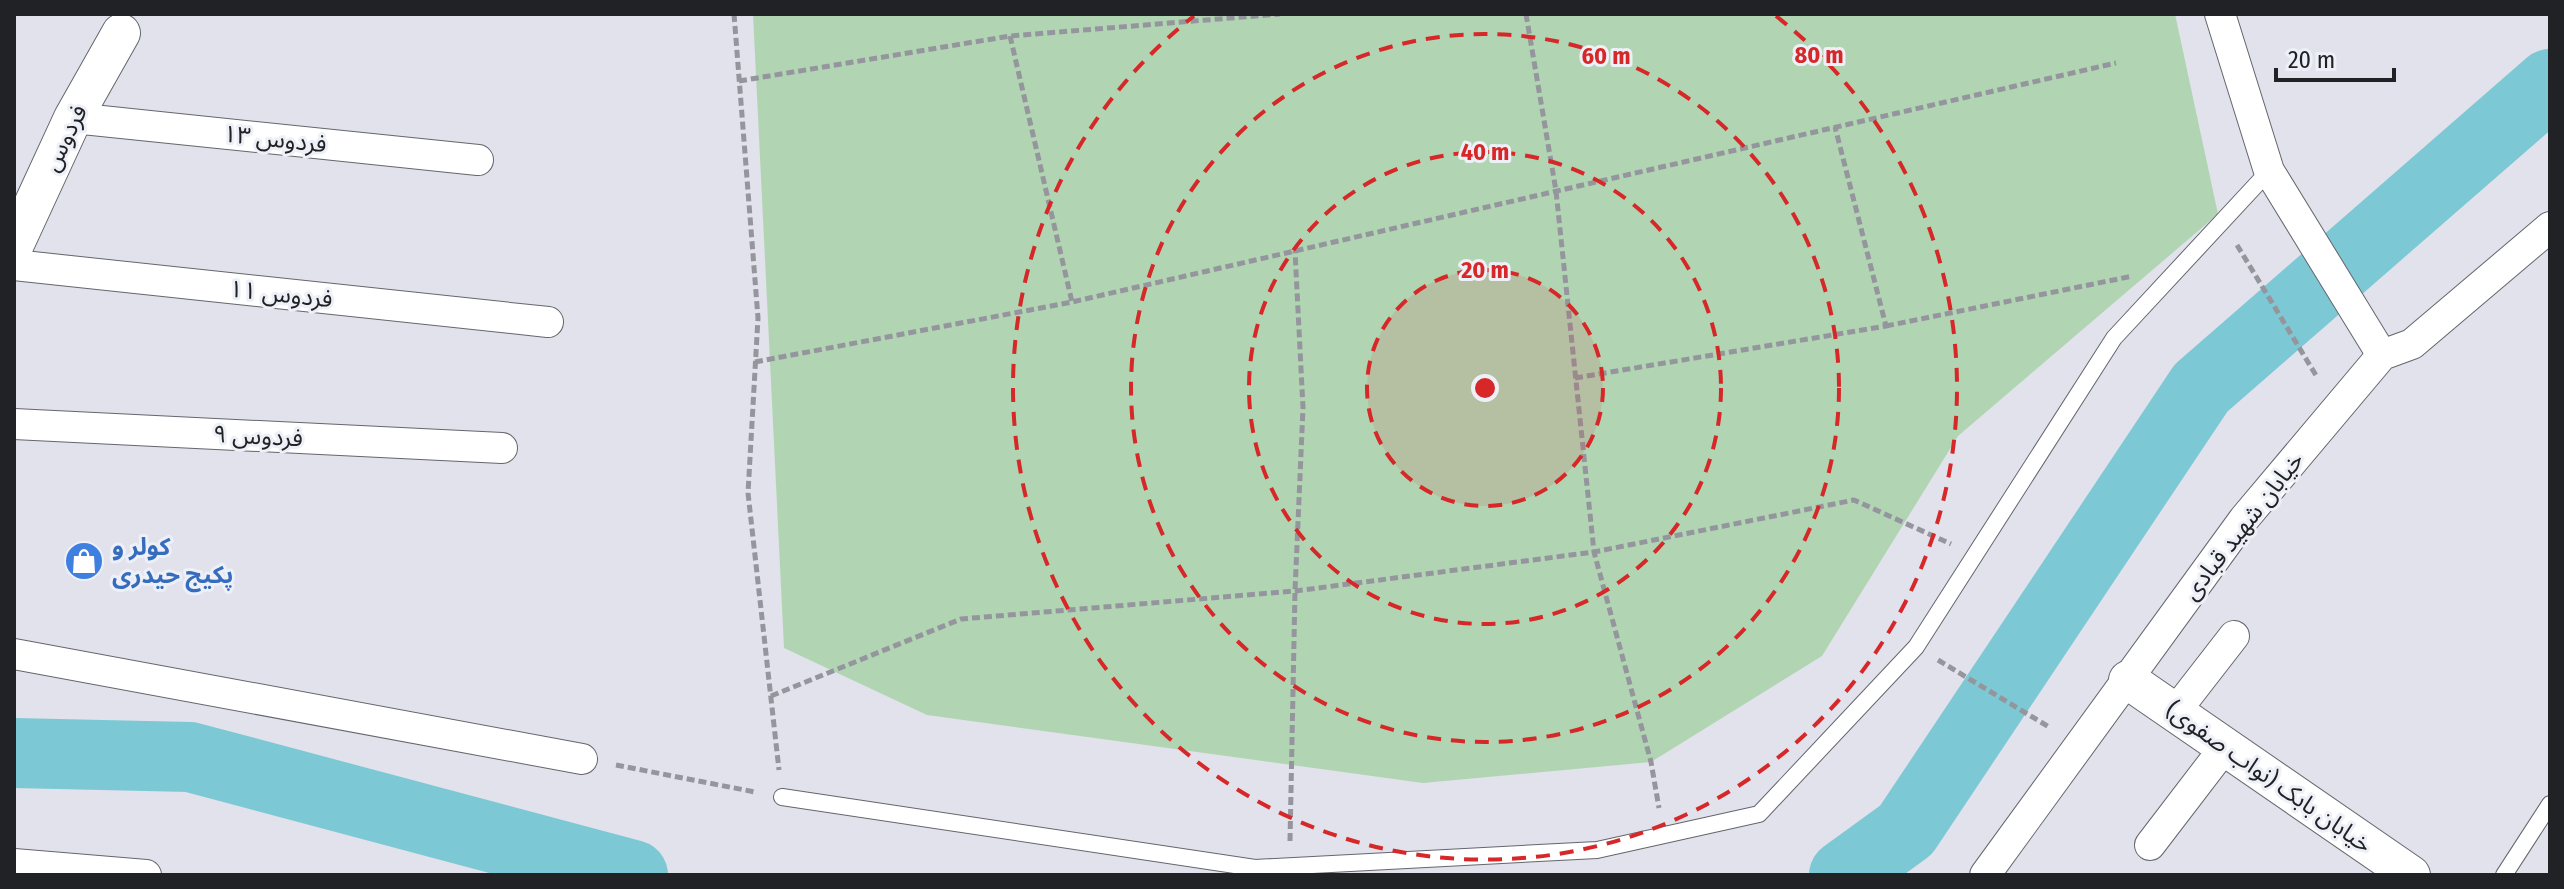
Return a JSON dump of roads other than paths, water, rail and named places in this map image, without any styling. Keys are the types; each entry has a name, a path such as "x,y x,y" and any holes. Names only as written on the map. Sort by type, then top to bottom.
{"street":[{"path":"2220,14 2269,171 2382,355"},
{"name":"فردوس","path":"14,246 73,118 128,20"},
{"name":"فردوس ۱۳","path":"73,118 478,160"},
{"name":"خیابان شهید قبادی","path":"1985,875 2244,519 2382,355 2412,344 2550,227"},
{"name":"فردوس ۱۱","path":"14,265 548,322"},
{"name":"فردوس ۹","path":"14,424 502,448"},
{"path":"2175,712 2234,636"},
{"path":"14,654 582,759"},
{"name":"خیابان بابک (نواب صفوی)","path":"2128,680 2411,875"},
{"path":"2150,845 2225,747"},
{"path":"14,864 146,875"}],"lane":[{"path":"782,797 1255,868 1597,850 1759,814 1916,647 2114,338 2269,171"},
{"path":"2504,875 2550,804"}],"waterway":[{"path":"1844,875 1906,830 2201,388 2550,84"},
{"path":"14,753 190,757 633,875"}],"place":[{"name":"کولر و پکیج حیدری","path":"84,561"}]}
